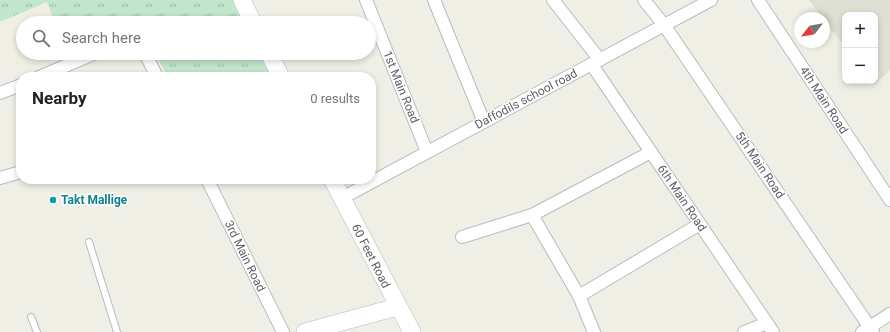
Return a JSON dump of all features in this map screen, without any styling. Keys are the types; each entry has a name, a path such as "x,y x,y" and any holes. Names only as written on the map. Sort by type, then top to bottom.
{"street":[{"path":"242,0 250,16"},
{"name":"1st Main Road","path":"366,0 372,16"},
{"path":"434,0 484,122"},
{"name":"6th Main Road","path":"553,0 596,62 651,152 770,327"},
{"name":"5th Main Road","path":"644,0 664,25 868,330"},
{"name":"Daffodils school road","path":"376,180 711,0"},
{"name":"4th Main Road","path":"758,0 890,200"},
{"name":"1st Main Road","path":"376,25 427,152"},
{"path":"51,72 79,60"},
{"path":"148,60 154,72"},
{"path":"272,60 278,72"},
{"path":"0,93 16,86"},
{"path":"462,237 532,215 651,152"},
{"path":"0,178 16,173"},
{"name":"3rd Main Road","path":"209,184 282,332"},
{"name":"60 Feet Road","path":"335,184 397,307 412,332"},
{"name":"Daffodils school road","path":"342,198 368,184"},
{"path":"532,215 579,296 594,332"},
{"path":"579,296 700,224"},
{"path":"305,332 397,307"},
{"path":"868,330 890,314"},
{"path":"744,332 770,327"}],"lane":[{"path":"89,242 117,332"},
{"path":"31,317 37,332"}],"shaded area":[{"path":"809,0 890,0 890,70 878,81 878,12 842,12 842,43 830,27 830,12 818,12"}],"green space":[{"path":"0,0 233,0 241,16 52,16 47,2 0,22"},
{"path":"159,60 264,60 270,72 165,72"}],"place":[{"name":"Takt Mallige","path":"53,200"}]}
